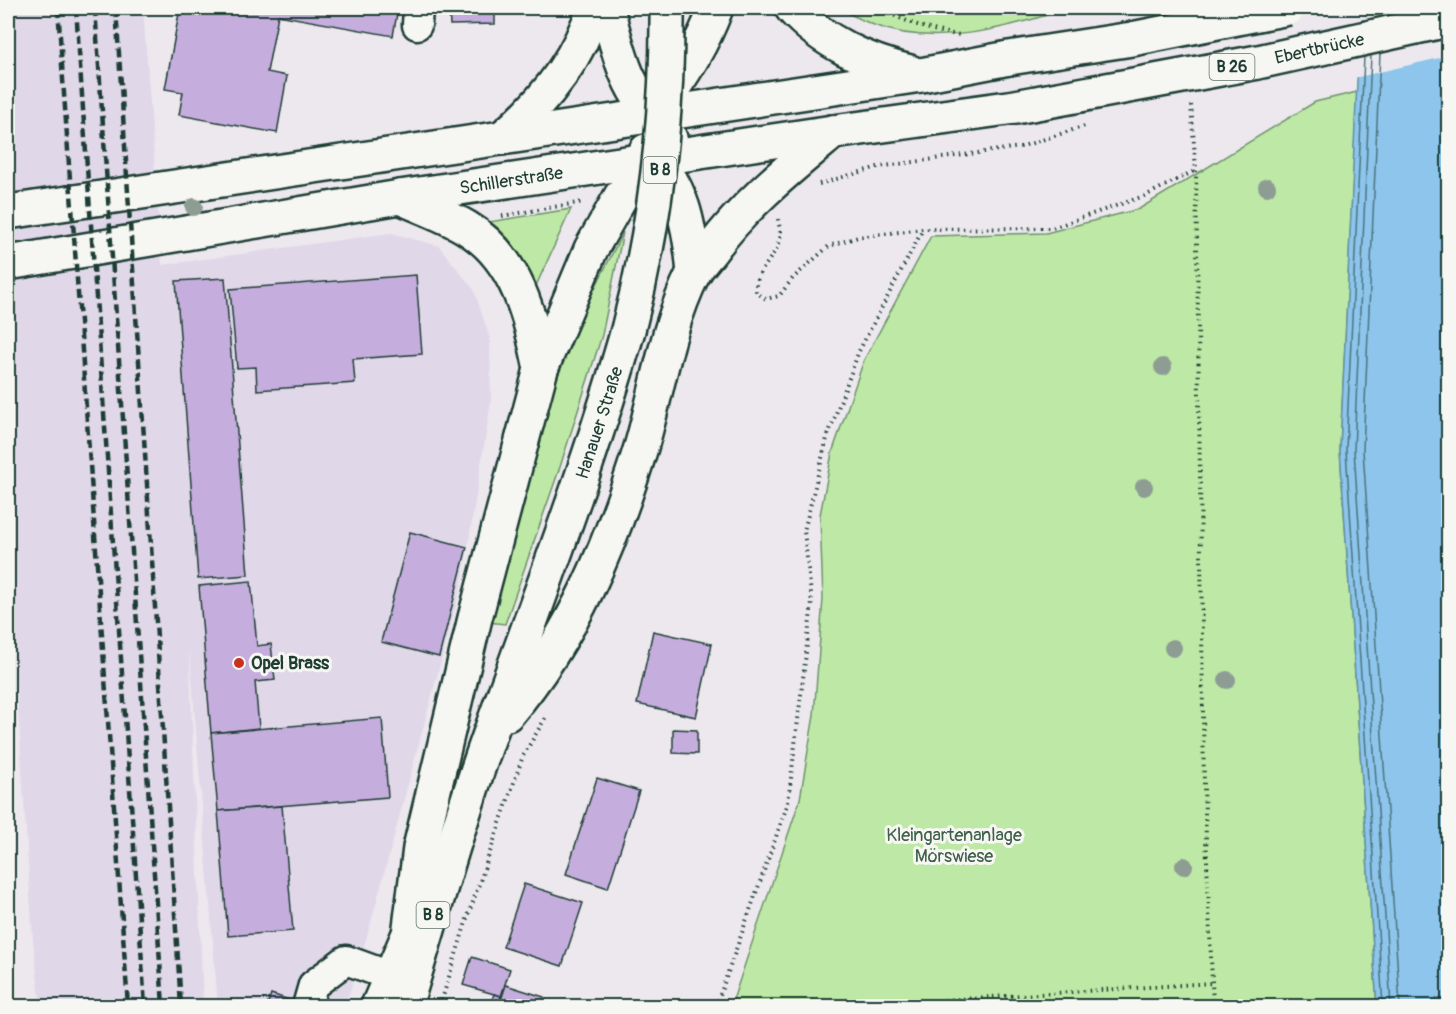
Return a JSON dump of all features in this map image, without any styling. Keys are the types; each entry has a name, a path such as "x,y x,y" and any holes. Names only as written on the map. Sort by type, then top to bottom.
{"main road":[{"path":"502,138 529,114 558,80 576,50 594,8"},
{"path":"607,8 625,74 682,200 690,237 694,273"},
{"name":"Hanauer Straße","path":"405,1006 460,822 553,565 610,395 628,330 650,240 662,157 667,73 667,8"},
{"path":"409,936 416,872 429,813 475,618 541,369 591,249 653,137 677,84 699,48 716,8"},
{"path":"792,8 822,34 852,53 886,67 921,75"},
{"name":"Schillerstraße","path":"8,263 400,196 609,165 695,109 921,75 1009,58 1132,39 1288,8"},
{"name":"Ebertbrücke","path":"1015,107 1258,62 1449,20"},
{"name":"Schillerstraße","path":"653,137 704,150 1015,107"},
{"path":"8,212 602,123 653,137"},
{"path":"490,734 541,671 571,624 588,591 641,445 672,334 694,273 726,230 760,193 833,132"},
{"path":"400,196 466,227 483,240 500,259 514,278 526,306 541,369"},
{"name":"Hanauer Straße","path":"378,1006 460,822"}],"lane":[{"path":"307,1006 313,985 346,960 390,976"}],"path":[{"path":"878,8 908,23 947,34 970,36"},
{"path":"810,188 825,181 878,167 1020,147"},
{"path":"774,214 780,223 781,235 756,283 756,292 766,299 779,296 793,278 829,246 887,231 1053,228 1147,195 1196,170 1204,788 1213,1006"},
{"path":"716,1006 788,803 812,603 804,531 827,438 859,351 922,229"},
{"path":"945,1000 1212,983"}],"shaded area":[{"path":"8,8 143,8 162,265 391,233 439,246 474,290 490,339 491,402 462,583 370,926 345,1006 218,1006 189,642 203,1006 41,1006 33,940 8,553"}],"green space":[{"path":"836,8 1070,8 1023,22 973,33 923,35 898,32 874,25"},
{"name":"Kleingartenanlage Mörswiese","path":"1357,92 1340,450 1377,1006 731,1006 800,799 814,715 823,599 820,515 832,453 864,360 931,236 1046,233 1139,209 1315,102"},
{"path":"571,209 535,288 489,222"},
{"path":"623,232 602,335 560,467 505,624 488,622 524,484 566,346"}],"water":[{"path":"1448,8 1448,1006 1377,1006 1340,450 1358,60"}],"pier":[{"path":"1355,8 1448,8 1448,56 1354,78"}],"building":[{"path":"180,8 398,8 393,36 278,15 267,72 287,76 277,133 179,115 183,92 165,89"},
{"path":"449,8 495,8 495,24 450,25"},
{"path":"416,275 422,354 353,359 355,383 257,390 256,367 237,368 230,289"},
{"path":"225,278 248,575 198,579 176,281"},
{"path":"410,532 467,547 439,657 381,642"},
{"name":"Opel Brass","path":"251,581 257,646 271,644 275,680 255,682 259,728 211,733 199,586"},
{"path":"653,631 712,644 696,717 637,704"},
{"path":"382,718 388,797 218,811 211,733"},
{"path":"673,729 697,730 697,754 673,753"},
{"path":"597,778 639,791 608,888 566,874"},
{"path":"282,806 293,931 228,936 218,811"},
{"path":"524,884 583,903 562,966 503,947"},
{"path":"472,957 510,969 501,996 463,985"},
{"path":"506,985 544,997 541,1006 499,1006"},
{"path":"271,994 308,1006 267,1006"},
{"path":"494,994 501,996 498,1006 490,1006"}],"railway":[{"path":"58,8 128,1006"},
{"path":"76,8 145,1006"},
{"path":"95,8 163,1006"},
{"path":"116,8 181,1006"}],"place":[{"name":"Opel Brass","path":"239,663"}]}
